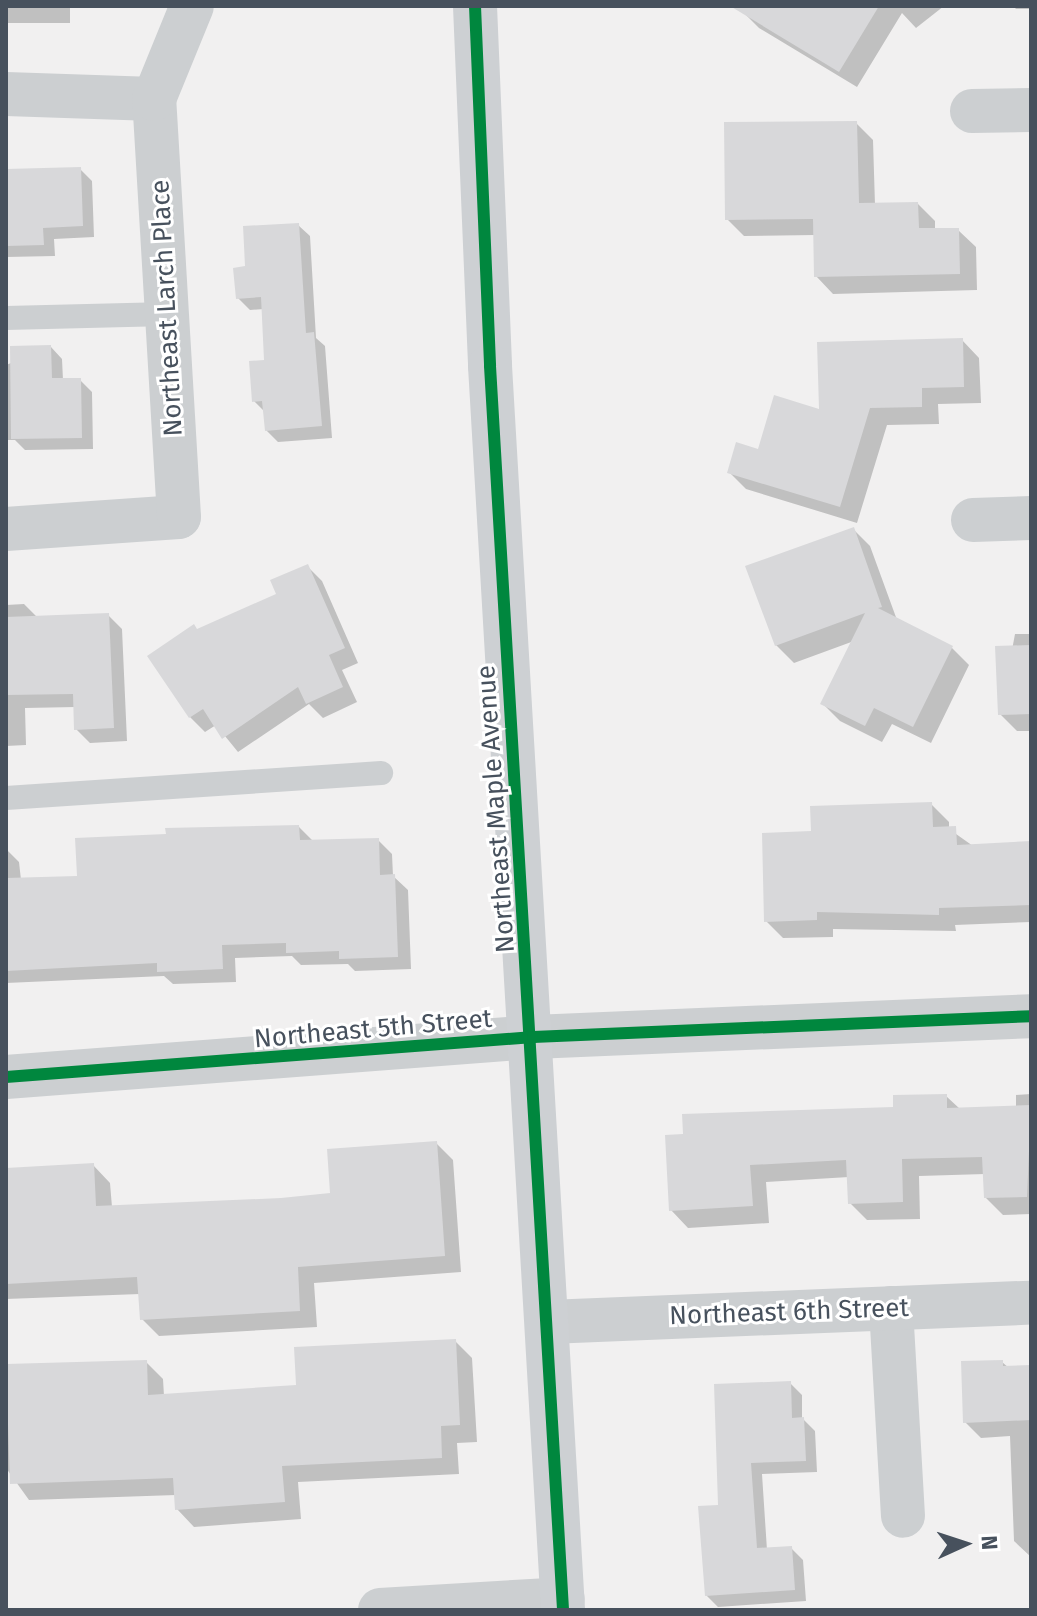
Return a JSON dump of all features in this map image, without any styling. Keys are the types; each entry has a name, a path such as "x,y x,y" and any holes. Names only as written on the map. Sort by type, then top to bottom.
{"main road":[{"name":"Northeast Maple Avenue","path":"475,6 491,381 533,1037 563,1604"}],"street":[{"path":"6,94 154,99 192,6"},
{"name":"Northeast Larch Place","path":"6,529 179,517 154,99"},
{"path":"972,111 1031,110"},
{"path":"973,520 1031,518"},
{"name":"Northeast 5th Street","path":"6,1077 533,1037 1031,1016"},
{"name":"Northeast 6th Street","path":"548,1322 1031,1303"},
{"path":"891,1308 903,1516"},
{"path":"380,1610 563,1604"}],"lane":[{"path":"6,318 168,314"},
{"path":"6,798 381,773"}],"building":[{"path":"730,6 879,6 839,72"},
{"path":"857,121 859,203 918,202 919,228 959,228 960,274 814,277 813,219 725,220 724,122"},
{"path":"81,167 83,226 43,228 44,245 6,246 6,169"},
{"path":"299,223 306,333 314,332 322,426 265,431 262,401 252,402 249,361 264,360 261,297 236,299 233,268 245,266 243,226"},
{"path":"963,338 964,387 922,388 922,407 870,408 840,507 727,473 736,442 758,449 774,395 819,409 817,342"},
{"path":"51,345 52,378 81,378 82,438 11,439 10,346"},
{"path":"854,527 882,607 878,608 953,646 913,727 874,708 865,726 820,704 865,613 775,646 745,566"},
{"path":"308,564 345,648 329,655 343,687 306,704 298,687 222,739 203,709 189,718 147,656 194,624 197,629 276,594 270,580"},
{"path":"109,613 114,728 74,730 73,694 6,695 6,617"},
{"path":"1031,645 1031,714 998,715 995,646"},
{"path":"932,802 933,827 956,826 957,845 1031,841 1031,905 939,908 939,915 817,912 817,920 764,922 762,833 811,831 810,806"},
{"path":"299,825 300,840 379,838 380,875 395,874 398,957 339,959 339,951 286,953 286,943 222,945 223,969 157,972 157,963 6,971 6,878 77,876 75,838 166,834 165,828"},
{"path":"947,1094 947,1108 1031,1105 1027,1197 984,1198 982,1157 902,1159 903,1202 848,1204 846,1160 750,1165 753,1206 669,1211 665,1135 683,1134 682,1114 893,1107 893,1095"},
{"path":"437,1141 445,1256 298,1267 300,1311 140,1320 137,1277 6,1284 6,1168 94,1163 96,1206 281,1198 330,1193 327,1149"},
{"path":"456,1339 460,1425 441,1426 442,1458 282,1466 285,1502 175,1510 173,1478 10,1484 6,1364 147,1360 148,1395 296,1385 294,1347"},
{"path":"1003,1360 1003,1366 1031,1365 1031,1420 963,1423 961,1361"},
{"path":"791,1381 792,1418 804,1417 806,1461 751,1463 757,1548 792,1546 795,1590 705,1596 698,1506 718,1505 714,1384"}],"cycle path":[{"path":"475,6 490,366 563,1610"},
{"path":"6,1077 533,1037 1031,1016"}]}
